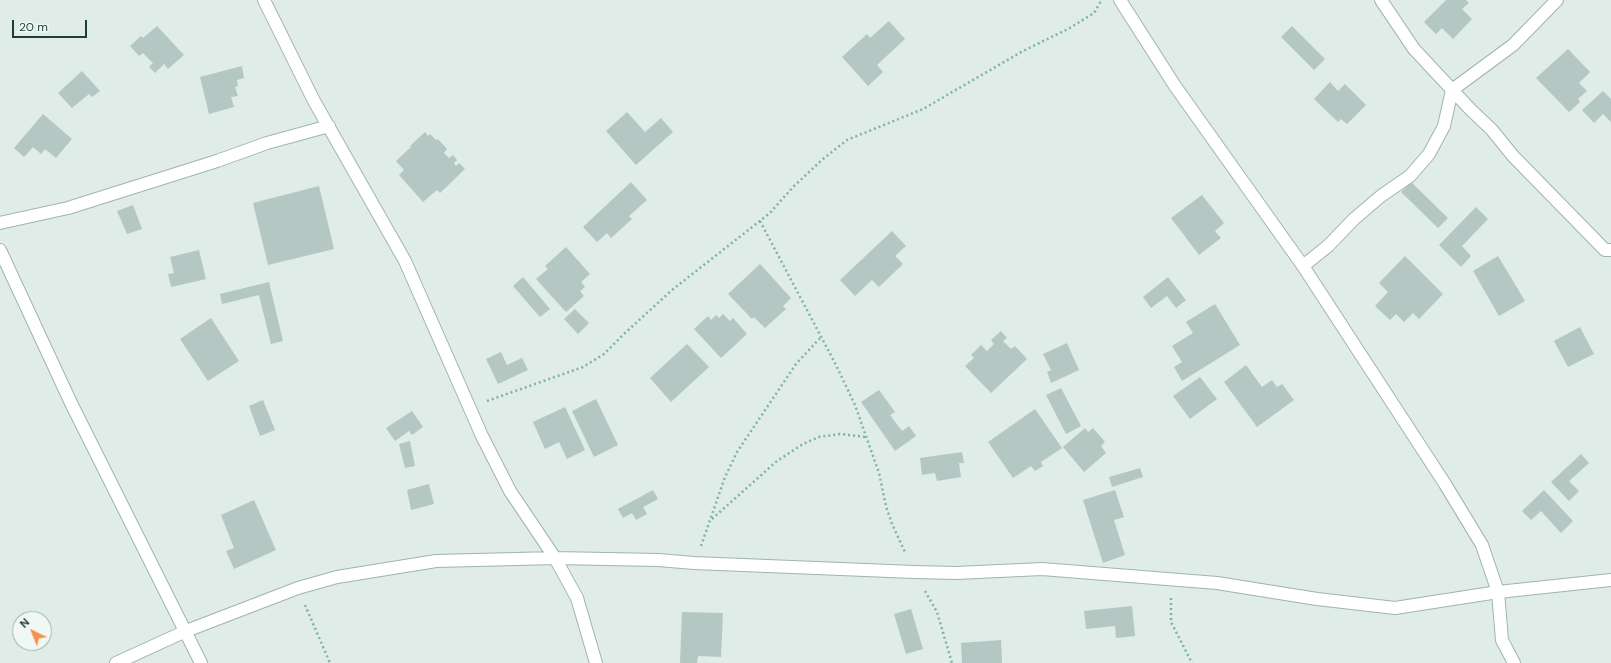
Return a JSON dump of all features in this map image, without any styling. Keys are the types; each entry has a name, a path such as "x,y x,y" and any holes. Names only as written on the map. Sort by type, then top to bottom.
{"street":[{"path":"264,0 314,101 405,261 470,408 510,491 555,558 577,598 596,663"},
{"path":"1120,0 1175,86 1303,266 1441,478 1482,545 1498,592 1502,640 1514,663"},
{"path":"1381,0 1414,49 1492,130 1513,156 1572,217 1605,250 1611,250"},
{"path":"1303,266 1328,246 1354,219 1381,196 1410,176 1429,154 1444,126 1452,90 1493,58 1513,45 1558,0"},
{"path":"0,223 68,208 217,161 267,143 329,126"},
{"path":"0,250 71,403 201,663"},
{"path":"116,663 186,631 298,588 336,577 436,561 555,558 658,560 694,563 956,573 1042,569 1217,583 1317,599 1395,608 1498,592 1611,580"}],"path":[{"path":"470,408 583,367 598,357 672,290 760,221 823,159 848,140 923,109 1023,51 1068,29 1094,13 1102,0"},
{"path":"760,221 849,392 879,473 886,506 892,524 914,572 937,612 952,663"},
{"path":"694,563 712,519 725,477 736,452 796,364 821,337"},
{"path":"712,519 777,461 803,444 819,437 840,434 866,436"},
{"path":"1175,580 1170,602 1171,622 1192,663"},
{"path":"298,588 330,663"}],"building":[{"path":"1446,0 1466,0 1469,3 1462,9 1472,19 1453,39 1442,28 1436,34 1424,22"},
{"path":"889,21 905,39 877,65 883,72 868,86 842,57 867,34 870,38"},
{"path":"157,26 184,55 168,69 164,64 155,73 149,67 153,63 143,53 139,56 130,46 141,36 143,38"},
{"path":"1292,26 1325,59 1314,70 1281,37"},
{"path":"1568,49 1590,72 1579,83 1587,91 1578,99 1580,102 1569,112 1536,78"},
{"path":"242,66 244,78 237,80 238,86 235,87 238,96 231,97 234,107 209,114 200,77"},
{"path":"82,71 100,91 92,97 89,94 72,108 58,93"},
{"path":"1330,82 1338,91 1345,84 1366,105 1347,124 1341,119 1338,122 1314,99"},
{"path":"1603,91 1611,99 1611,122 1603,114 1594,123 1582,110"},
{"path":"627,112 645,132 661,118 673,132 636,165 606,131"},
{"path":"43,114 72,139 56,158 45,149 41,154 33,147 24,157 14,148"},
{"path":"425,132 428,136 430,134 436,140 438,139 447,149 444,153 449,158 453,155 457,160 454,163 456,166 459,163 465,169 440,193 437,190 423,202 399,175 404,170 396,161"},
{"path":"631,182 647,200 629,216 632,219 611,238 607,233 597,242 583,227"},
{"path":"1411,182 1448,218 1438,228 1401,192"},
{"path":"319,186 334,249 268,265 253,203"},
{"path":"1202,195 1224,223 1215,231 1221,238 1199,255 1171,218"},
{"path":"133,205 142,229 127,234 117,211"},
{"path":"1476,207 1488,219 1462,246 1471,256 1461,267 1439,245"},
{"path":"892,231 906,246 895,256 903,264 879,287 872,280 855,296 840,280"},
{"path":"566,247 590,274 581,282 585,287 580,291 584,296 566,312 536,279 548,269 545,266"},
{"path":"199,250 206,279 171,287 168,274 174,273 170,257"},
{"path":"1405,256 1443,294 1419,319 1413,313 1404,322 1396,314 1390,320 1375,306 1388,292 1379,283"},
{"path":"1498,256 1525,301 1499,316 1473,271"},
{"path":"760,264 791,298 783,306 786,309 765,328 754,317 752,319 728,294"},
{"path":"523,277 550,309 540,317 513,286"},
{"path":"1168,277 1186,300 1176,308 1167,296 1151,308 1143,297"},
{"path":"269,282 283,341 271,344 259,295 222,304 220,294"},
{"path":"1215,304 1240,345 1182,381 1174,367 1182,362 1172,346 1193,333 1186,322"},
{"path":"575,309 589,323 578,334 564,319"},
{"path":"723,314 730,321 733,318 747,334 721,358 694,329 708,316 711,320 716,315 719,318"},
{"path":"211,318 239,361 208,381 180,339"},
{"path":"1580,327 1594,354 1568,367 1554,341"},
{"path":"1001,331 1007,338 1003,341 1011,349 1015,346 1027,359 991,393 965,366 974,358 971,355 981,345 987,351 994,344 991,340"},
{"path":"1067,343 1079,370 1051,383 1047,372 1051,370 1043,354"},
{"path":"687,344 709,367 671,402 650,378"},
{"path":"501,352 507,365 522,358 528,370 498,384 486,359"},
{"path":"1246,365 1262,387 1272,380 1277,387 1282,384 1294,400 1257,427 1224,382"},
{"path":"1200,377 1217,399 1190,419 1173,396"},
{"path":"1061,388 1081,426 1066,434 1046,395"},
{"path":"879,390 895,412 890,415 902,431 909,426 916,436 895,451 861,402"},
{"path":"596,399 618,445 594,457 572,411"},
{"path":"263,400 275,430 260,436 249,406"},
{"path":"565,407 585,450 567,459 559,442 545,449 533,422"},
{"path":"1035,409 1062,448 1041,462 1043,466 1035,471 1031,466 1013,478 988,442"},
{"path":"412,411 423,427 412,435 409,431 395,441 386,428"},
{"path":"1085,428 1088,432 1093,428 1105,442 1101,446 1106,453 1084,472 1063,447"},
{"path":"410,441 415,466 405,468 399,444"},
{"path":"962,452 964,463 959,463 961,477 937,481 935,473 922,475 920,458"},
{"path":"1581,454 1589,463 1569,481 1579,491 1569,501 1551,482"},
{"path":"1140,468 1143,477 1112,487 1109,477"},
{"path":"429,484 434,504 411,510 407,490"},
{"path":"653,490 658,499 643,507 647,514 636,520 632,513 623,518 618,509"},
{"path":"1115,490 1124,517 1114,520 1125,555 1103,563 1083,500"},
{"path":"1544,490 1573,521 1561,533 1541,511 1531,520 1522,511"},
{"path":"254,500 276,550 234,569 226,551 234,548 221,515"},
{"path":"1132,606 1135,636 1116,638 1115,626 1086,629 1084,611"},
{"path":"911,609 923,649 906,654 894,614"},
{"path":"682,612 723,613 721,657 698,656 697,663 680,663"},
{"path":"1001,640 1002,663 962,663 961,643"}]}
